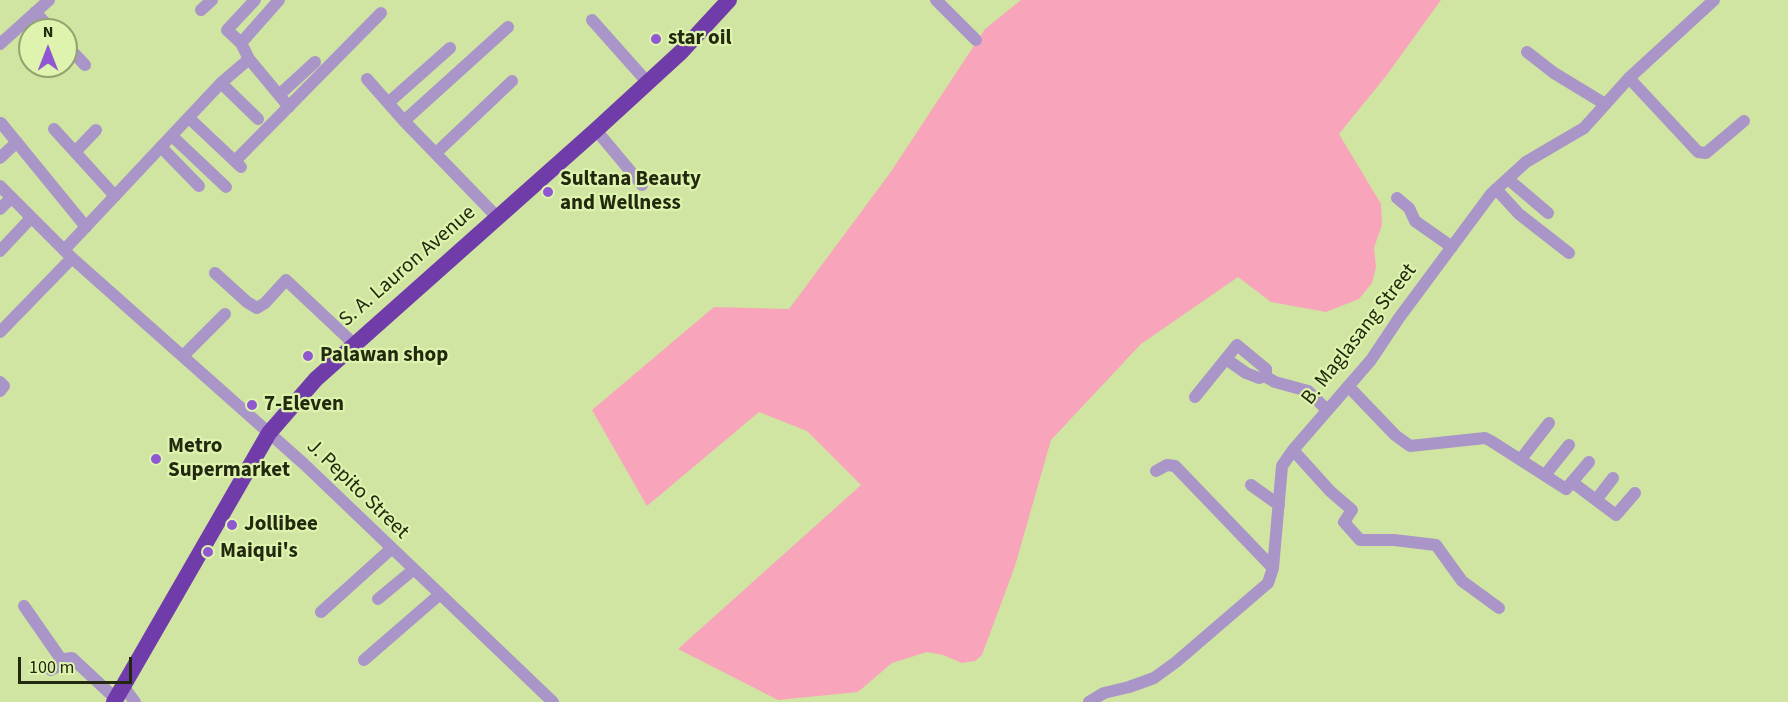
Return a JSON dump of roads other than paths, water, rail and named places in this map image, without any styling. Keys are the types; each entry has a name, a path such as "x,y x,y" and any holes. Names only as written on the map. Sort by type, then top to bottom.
{"highway":[{"name":"S. A. Lauron Avenue","path":"117,696 269,433 322,372 648,83 681,52 729,0"}],"street":[{"path":"0,44 49,0"},
{"path":"201,10 212,0"},
{"path":"255,0 226,30 241,43 249,59 289,107"},
{"path":"241,43 279,0"},
{"path":"936,0 976,40"},
{"name":"B. Maglasang Street","path":"1089,702 1104,693 1154,678 1268,583 1273,568 1282,466 1293,450 1371,360 1496,189 1526,162 1584,128 1629,78 1714,0"},
{"path":"35,12 41,18"},
{"path":"189,118 238,164 289,107 381,13"},
{"path":"592,20 648,83"},
{"path":"404,121 508,27"},
{"path":"388,104 450,48"},
{"path":"1527,52 1554,73 1605,104"},
{"path":"78,58 85,65"},
{"path":"0,332 69,253 86,227 221,83 249,59"},
{"path":"279,95 315,62"},
{"path":"1629,78 1698,152 1706,153 1744,121"},
{"path":"367,79 404,121 498,218"},
{"path":"436,153 512,81"},
{"path":"221,83 258,118"},
{"path":"1,123 86,227"},
{"path":"54,129 115,196"},
{"path":"75,152 96,130"},
{"path":"596,130 642,185"},
{"path":"172,136 226,187"},
{"path":"0,158 17,142"},
{"path":"161,147 199,186"},
{"path":"1508,178 1548,213"},
{"name":"J. Pepito Street","path":"0,186 69,253 269,433 553,702"},
{"path":"1496,189 1519,214 1569,253"},
{"path":"0,209 11,198"},
{"path":"1397,198 1410,208 1415,221 1452,247"},
{"path":"0,251 31,218"},
{"path":"215,273 257,308 265,303 286,280 354,344"},
{"path":"183,356 225,314"},
{"path":"1196,397 1237,345 1266,369 1266,376"},
{"path":"1226,359 1246,373 1259,378 1266,376 1275,382 1308,391 1327,410"},
{"path":"0,381 4,386 0,391"},
{"path":"1348,386 1395,435 1410,446 1485,438 1566,489 1589,462"},
{"path":"1521,459 1549,423"},
{"path":"1545,475 1569,445"},
{"path":"1293,450 1330,491 1352,510 1344,522 1360,540 1394,540 1434,544 1462,581 1499,608"},
{"path":"1156,471 1167,465 1175,466 1273,568"},
{"path":"1596,500 1612,478"},
{"path":"1572,482 1616,515 1635,493"},
{"path":"1251,485 1279,505"},
{"path":"321,612 391,549"},
{"path":"378,599 413,570"},
{"path":"364,660 439,595"},
{"path":"24,606 63,662"},
{"path":"51,670 68,658 72,658 117,696 135,702"}],"place":[{"name":"star oil","path":"656,39"},
{"name":"Sultana Beauty and Wellness","path":"548,192"},
{"name":"Palawan shop","path":"308,356"},
{"name":"7-Eleven","path":"252,405"},
{"name":"Metro Supermarket","path":"156,459"},
{"name":"Jollibee","path":"232,525"},
{"name":"Maiqui's","path":"208,552"}]}
